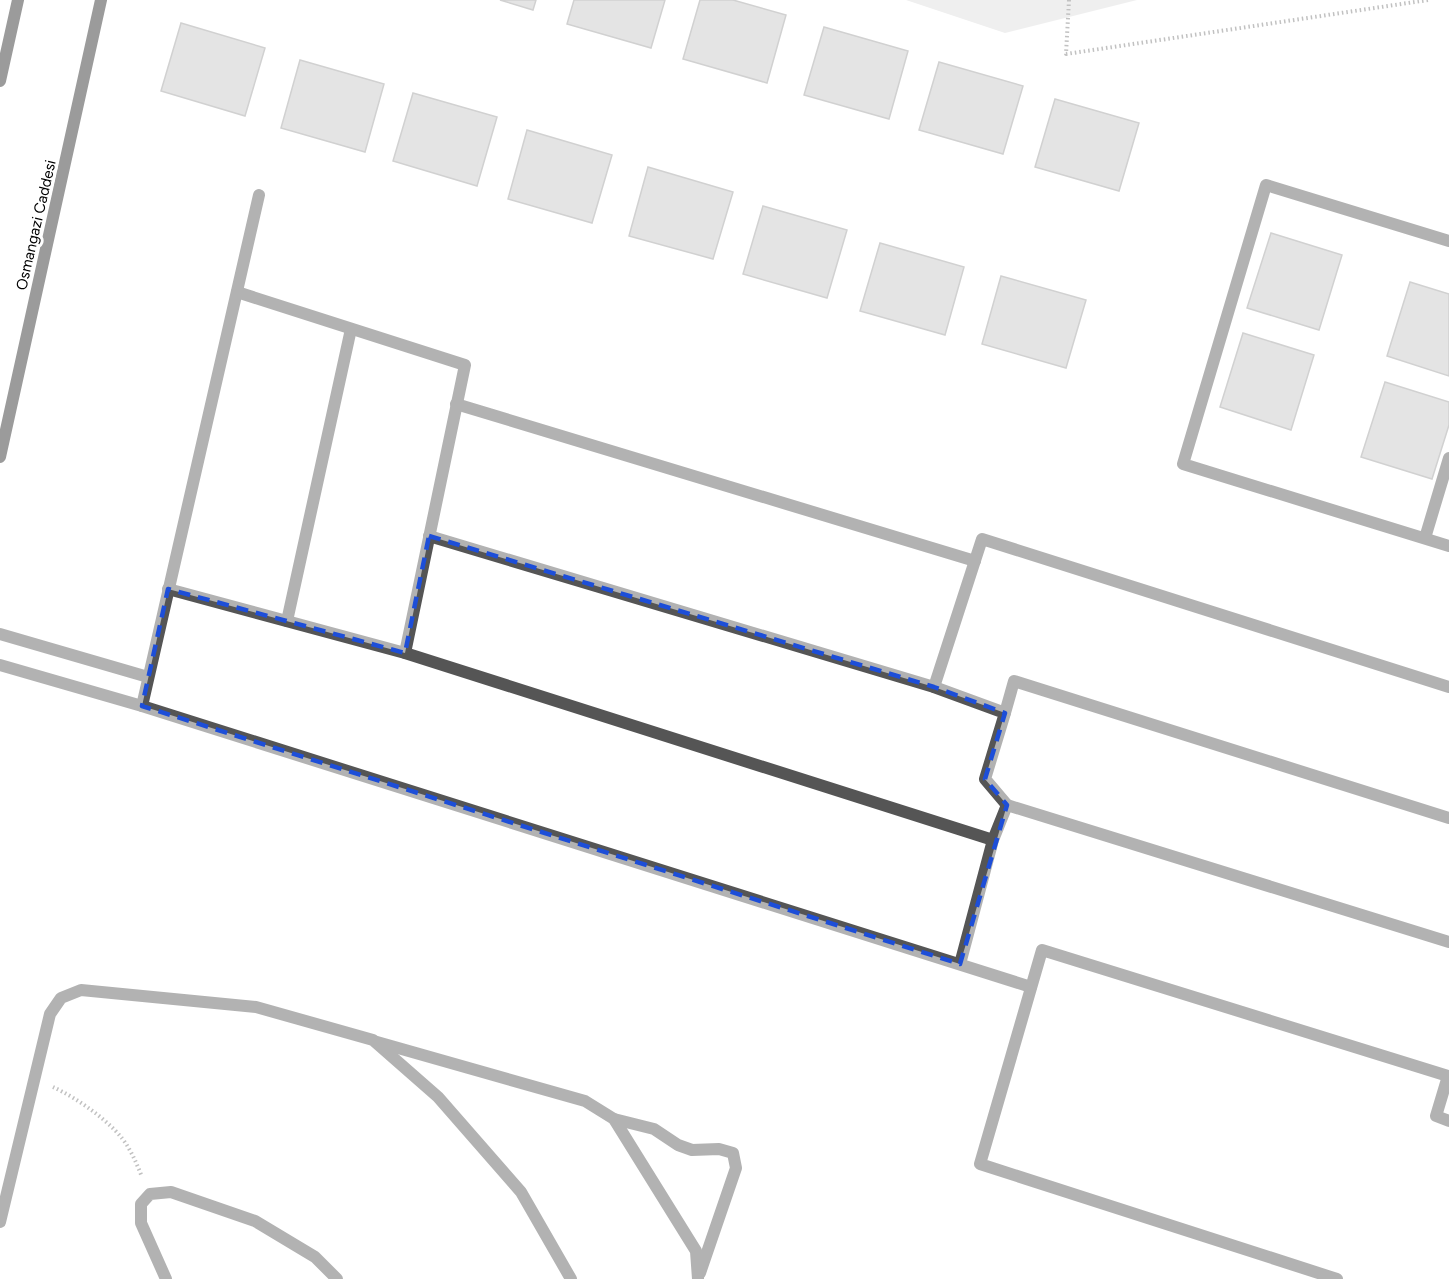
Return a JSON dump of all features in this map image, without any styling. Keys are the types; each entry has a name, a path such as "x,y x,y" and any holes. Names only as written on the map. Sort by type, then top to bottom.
{"street":[{"path":"0,81 18,0"},
{"name":"Osmangazi Caddesi","path":"0,457 101,0"},
{"path":"1449,241 1266,185 1183,464 1449,546"},
{"path":"142,706 259,195"},
{"path":"237,292 465,365 405,653"},
{"path":"287,621 351,329"},
{"path":"456,404 975,561"},
{"path":"1425,538 1449,458"},
{"path":"429,536 934,687 1005,713"},
{"path":"934,687 982,539 1449,687"},
{"path":"168,589 405,653 993,840"},
{"path":"0,634 148,677"},
{"path":"0,665 142,706 1031,987"},
{"path":"1449,818 1014,681 985,779 1007,804 1449,942"},
{"path":"960,964 993,840 1007,804"},
{"path":"1337,1279 980,1164 1042,950 1448,1076 1436,1116 1449,1120"},
{"path":"0,1222 50,1014 61,998 81,990 256,1007 585,1101 614,1119 654,1129 678,1145 693,1150 719,1149 733,1153 736,1168 699,1278"},
{"path":"373,1040 438,1097 520,1192 571,1279"},
{"path":"614,1119 696,1251 699,1278"},
{"path":"166,1279 141,1223 141,1203 150,1194 171,1192 255,1221 315,1257 337,1279"}],"path":[{"path":"1069,0 1066,54 1428,0"},
{"path":"34,1079 69,1094 101,1118 127,1146 150,1194"}],"highlighted area":[{"path":"429,536 934,687 1005,713 985,779 1007,805 960,964 142,706 168,589 405,653"}],"shaded area":[{"path":"906,0 1137,0 1005,33"}],"building":[{"path":"500,0 536,0 533,10"},
{"path":"574,0 665,0 651,48 567,24"},
{"path":"700,0 733,0 786,15 767,83 683,59"},
{"path":"181,23 265,48 245,116 161,91"},
{"path":"824,27 908,51 889,119 804,95"},
{"path":"300,60 384,84 365,152 281,128"},
{"path":"939,62 1023,86 1003,154 919,130"},
{"path":"413,93 497,117 477,186 393,161"},
{"path":"1055,99 1139,123 1119,191 1035,167"},
{"path":"527,130 612,155 592,223 508,199"},
{"path":"648,167 733,192 713,259 629,236"},
{"path":"763,206 847,230 827,298 743,274"},
{"path":"1271,233 1342,255 1319,330 1247,308"},
{"path":"880,243 964,267 945,335 860,311"},
{"path":"1001,276 1086,300 1066,368 982,344"},
{"path":"1410,282 1449,294 1449,376 1387,356"},
{"path":"1243,333 1314,355 1291,430 1220,407"},
{"path":"1385,382 1449,402 1449,425 1432,479 1361,457"}]}
